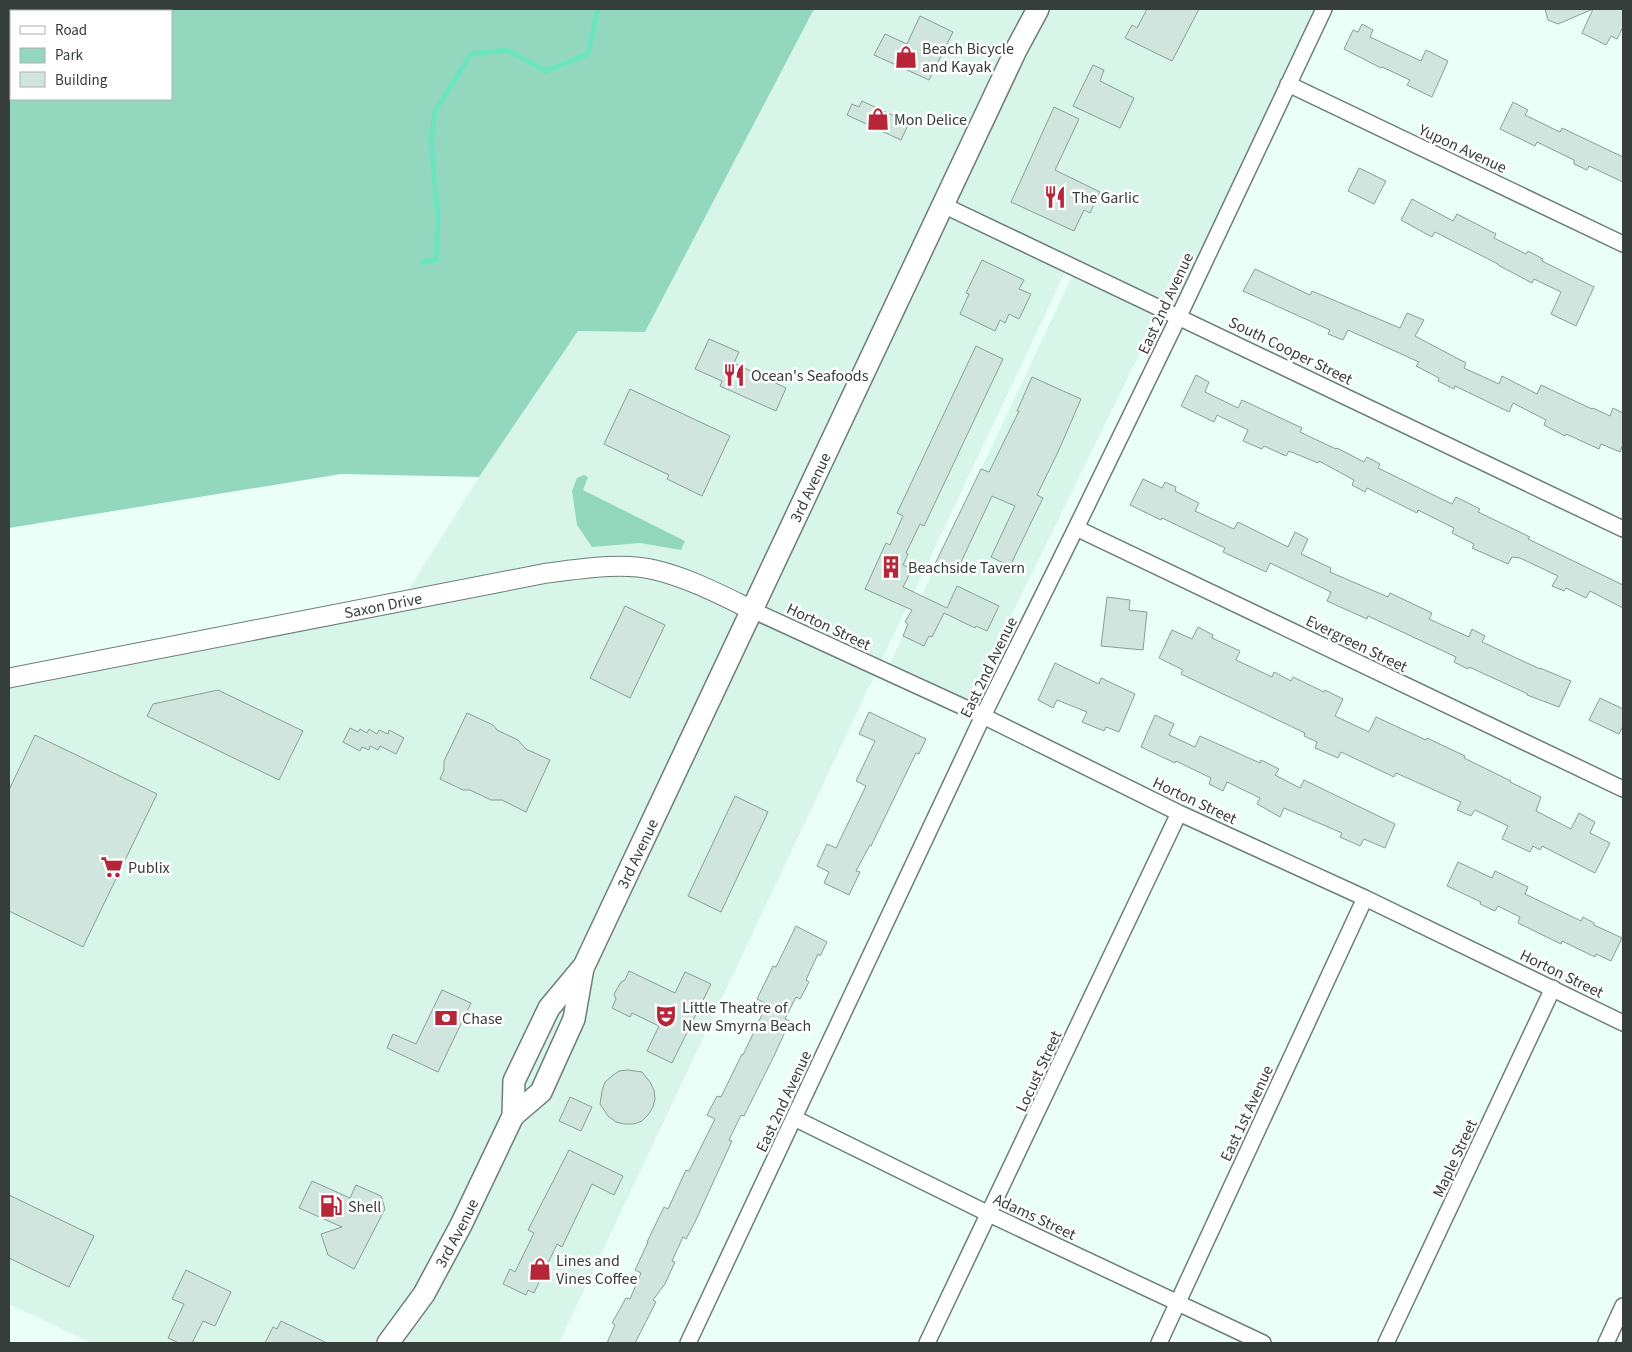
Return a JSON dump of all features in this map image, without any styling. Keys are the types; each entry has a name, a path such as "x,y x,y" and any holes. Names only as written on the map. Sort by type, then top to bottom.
{"main road":[{"name":"3rd Avenue","path":"513,1116 514,1081 549,1008 584,966 1016,50 1038,9"},
{"name":"3rd Avenue","path":"388,1343 424,1294 443,1261 513,1116 541,1092 574,1020 584,966"}],"street":[{"name":"East 2nd Avenue","path":"688,1343 983,716 1179,316 1324,9"},
{"name":"Yupon Avenue","path":"1288,84 1623,244"},
{"name":"South Cooper Street","path":"943,205 1623,529"},
{"name":"Evergreen Street","path":"1076,528 1623,789"},
{"name":"Saxon Drive","path":"9,678 547,573 579,569 636,567 654,569 690,581 752,610"},
{"name":"Horton Street","path":"752,610 983,716 1180,813 1365,898 1623,1023"},
{"name":"Locust Street","path":"926,1343 1180,813"},
{"name":"East 1st Avenue","path":"1159,1343 1365,898"},
{"name":"Maple Street","path":"1386,1343 1554,988"},
{"name":"Adams Street","path":"794,1118 989,1214 1263,1343"},
{"path":"1606,1343 1623,1306"}],"shaded area":[{"path":"814,9 1324,9 1179,316 1069,264 559,1343 91,1343 9,1304 9,678 401,602 479,477 578,331 645,332"},
{"path":"1073,274 1159,314 969,702 889,665"}],"green space":[{"path":"9,9 814,9 645,332 578,331 479,477 341,474 9,528"},
{"path":"584,475 588,477 583,490 685,541 681,550 640,543 592,547 577,525 572,491 577,478"}],"building":[{"path":"1147,9 1199,9 1172,61 1125,38 1132,25 1137,28"},
{"path":"1545,9 1593,9 1558,24 1548,20"},
{"path":"1593,9 1623,9 1623,27 1617,39 1611,36 1606,45 1582,33"},
{"path":"920,16 953,32 929,80 874,55 885,34 907,44"},
{"path":"1362,24 1373,30 1370,37 1421,61 1426,50 1448,61 1432,97 1407,85 1410,80 1344,49 1353,30 1358,32"},
{"path":"1093,65 1104,70 1100,81 1134,98 1120,128 1073,106"},
{"name":"Mon Delice","path":"862,101 909,123 901,140 847,115 852,104 859,107"},
{"path":"1513,102 1528,110 1525,115 1560,132 1562,128 1623,157 1623,182 1589,166 1587,170 1574,164 1574,160 1537,142 1535,146 1500,129"},
{"name":"The Garlic","path":"1054,107 1079,119 1055,170 1100,192 1090,213 1084,210 1074,231 1011,202"},
{"path":"1359,168 1386,181 1374,204 1348,191"},
{"path":"1412,199 1453,221 1457,214 1496,234 1494,238 1526,254 1528,251 1543,259 1542,261 1594,287 1576,326 1551,314 1561,292 1534,279 1532,283 1435,232 1432,237 1401,220"},
{"path":"982,260 1024,280 1019,289 1031,294 1019,319 1009,314 1005,323 1000,320 995,331 960,314 969,294 966,293"},
{"path":"1255,269 1310,295 1312,291 1400,328 1407,313 1424,320 1415,336 1466,363 1464,368 1499,384 1502,376 1537,394 1541,385 1610,416 1613,408 1623,413 1623,444 1620,452 1601,444 1599,449 1566,434 1565,436 1544,425 1546,420 1513,403 1509,412 1455,386 1454,389 1438,381 1439,378 1416,366 1419,362 1348,330 1343,340 1328,334 1330,330 1243,291"},
{"name":"Ocean's Seafoods","path":"709,339 739,352 734,363 786,388 776,411 720,386 722,381 695,369"},
{"path":"976,346 1003,359 924,526 920,524 906,553 908,554 903,565 912,569 903,587 947,608 957,586 999,606 987,631 976,626 975,628 944,613 932,637 929,636 924,646 903,636 908,624 905,622 912,610 865,589 886,543 890,545 903,516 897,513"},
{"path":"1196,375 1209,382 1205,392 1238,408 1242,400 1302,428 1300,432 1364,462 1367,457 1380,464 1378,468 1452,504 1456,497 1480,509 1478,512 1530,537 1528,539 1623,585 1623,608 1590,591 1586,598 1566,588 1564,591 1552,586 1558,576 1520,558 1512,557 1508,564 1472,548 1474,544 1452,533 1454,528 1418,510 1417,513 1367,488 1365,492 1352,485 1354,480 1319,461 1318,463 1289,451 1286,456 1264,446 1262,449 1243,441 1248,430 1217,415 1214,422 1181,406"},
{"path":"1032,377 1081,399 1037,495 1043,498 1010,566 991,557 1015,506 992,496 955,575 934,566 981,469 989,472 1019,411 1017,411"},
{"path":"630,389 730,436 702,496 667,479 669,475 604,444"},
{"path":"1143,479 1162,488 1165,482 1176,487 1175,491 1199,503 1195,511 1234,529 1238,522 1288,547 1295,532 1308,539 1301,554 1331,568 1330,572 1388,597 1390,593 1432,613 1429,619 1469,637 1472,629 1485,636 1482,642 1571,681 1559,707 1527,695 1469,667 1468,669 1454,662 1456,657 1368,616 1367,619 1327,601 1331,592 1270,563 1266,572 1223,552 1225,548 1130,505"},
{"path":"1107,597 1130,600 1129,610 1147,612 1143,650 1101,646"},
{"path":"625,606 665,625 630,698 590,678"},
{"path":"1198,627 1213,635 1212,638 1240,651 1236,660 1272,677 1274,672 1291,681 1293,677 1343,699 1335,716 1369,732 1376,717 1465,756 1464,758 1541,797 1536,811 1571,829 1579,813 1595,822 1590,833 1610,843 1595,873 1542,846 1540,850 1533,846 1530,852 1502,839 1508,826 1475,810 1471,816 1457,810 1461,802 1396,773 1394,777 1341,752 1338,758 1315,748 1317,742 1304,736 1305,733 1181,674 1183,670 1159,658 1172,630 1192,639"},
{"path":"1055,663 1099,684 1101,678 1135,694 1119,732 1106,727 1104,731 1082,722 1087,712 1057,700 1053,708 1038,700"},
{"path":"218,690 303,731 279,780 147,716 153,704"},
{"path":"1600,698 1623,709 1623,726 1619,734 1589,720"},
{"path":"869,712 926,739 919,754 916,753 871,846 856,871 860,872 849,895 824,883 829,872 817,866 827,844 836,848 866,786 856,781 875,741 859,734"},
{"path":"467,713 493,725 497,730 518,740 526,749 550,760 526,812 502,800 491,800 440,779 444,770 444,761"},
{"path":"1155,715 1174,724 1169,735 1195,747 1200,736 1260,763 1261,760 1279,769 1275,775 1300,788 1304,780 1395,824 1385,848 1364,839 1360,846 1340,837 1342,833 1284,808 1280,817 1257,804 1260,798 1227,782 1223,791 1209,784 1211,778 1141,747"},
{"path":"350,728 358,732 360,729 367,733 369,729 377,734 379,730 388,734 389,730 404,738 396,754 380,746 378,750 370,746 369,750 362,747 360,751 343,742"},
{"path":"35,735 157,794 83,947 9,911 9,790"},
{"path":"735,796 768,812 721,912 688,896"},
{"path":"1458,862 1492,878 1495,871 1528,887 1525,894 1581,921 1583,917 1594,923 1594,925 1622,938 1611,961 1596,954 1595,957 1562,941 1561,944 1518,923 1520,917 1498,906 1495,911 1480,904 1481,902 1447,886"},
{"path":"796,926 827,942 820,956 818,954 806,980 809,982 800,999 796,997 785,1019 790,1021 774,1056 744,1116 741,1115 729,1140 732,1141 695,1222 686,1239 683,1237 672,1261 675,1262 665,1284 653,1300 656,1302 635,1343 607,1343 615,1325 612,1323 626,1298 630,1299 641,1273 635,1270 647,1242 664,1207 668,1209 686,1170 689,1171 715,1119 707,1115 717,1096 721,1097 743,1055 767,1004 757,999 773,966 776,967"},
{"name":"Little Theatre of New Smyrna Beach","path":"629,971 675,993 685,972 711,984 672,1063 647,1051 659,1026 632,1013 630,1017 612,1008 616,999 614,994 621,982 625,980"},
{"name":"Chase","path":"442,990 471,1003 438,1072 387,1048 393,1034 416,1044"},
{"path":"619,1071 642,1072 654,1090 655,1099 648,1115 642,1121 634,1124 616,1122 608,1116 600,1104 605,1082"},
{"path":"570,1097 592,1107 581,1131 559,1121"},
{"path":"569,1150 623,1176 614,1195 592,1184 562,1247 557,1244 534,1293 528,1290 526,1295 503,1284 510,1269 515,1272 534,1233 528,1230"},
{"path":"312,1181 350,1198 356,1185 381,1196 385,1209 354,1269 328,1255 321,1234 342,1227 299,1208"},
{"path":"9,1195 94,1236 69,1287 9,1258"},
{"path":"186,1270 231,1292 215,1326 203,1321 192,1343 179,1343 168,1338 184,1304 172,1299"},
{"path":"281,1321 327,1343 265,1343 273,1327 277,1329"}],"waterway":[{"path":"422,262 436,260 438,218 431,142 435,111 471,54 507,50 546,71 588,54 598,9"}],"place":[{"name":"Beach Bicycle and Kayak","path":"906,57"},
{"name":"Mon Delice","path":"878,119"},
{"name":"The Garlic","path":"1055,197"},
{"name":"Ocean's Seafoods","path":"734,375"},
{"name":"Beachside Tavern","path":"891,567"},
{"name":"Publix","path":"112,867"},
{"name":"Little Theatre of New Smyrna Beach","path":"666,1016"},
{"name":"Chase","path":"446,1018"},
{"name":"Shell","path":"331,1206"},
{"name":"Lines and Vines Coffee","path":"540,1269"}]}
